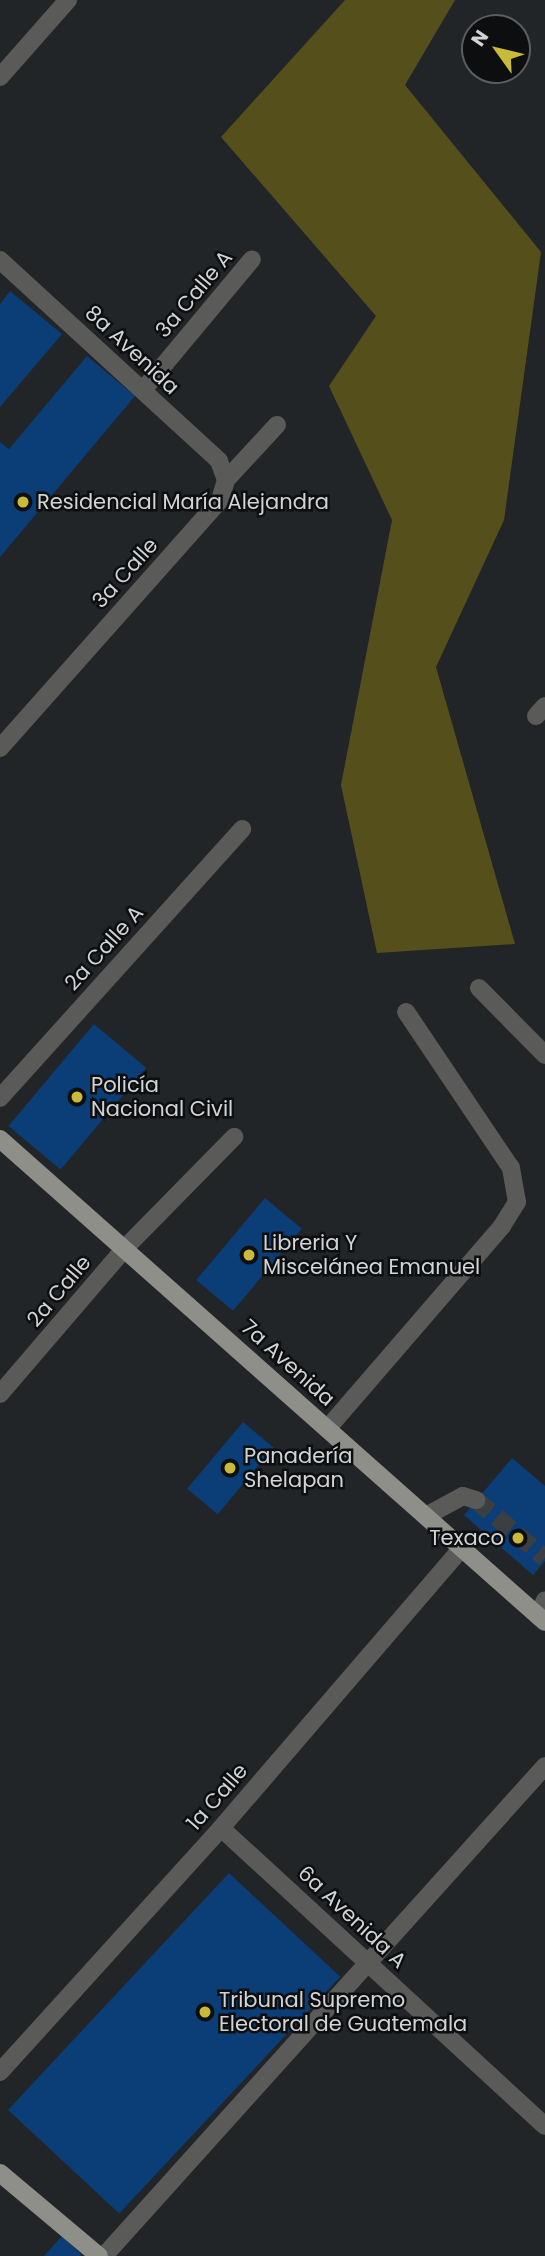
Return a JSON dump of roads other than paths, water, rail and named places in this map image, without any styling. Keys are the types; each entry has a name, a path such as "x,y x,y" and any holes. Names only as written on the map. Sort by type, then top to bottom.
{"main road":[{"name":"7a Avenida","path":"0,1139 462,1548 542,1613"},
{"path":"0,2173 101,2256"}],"street":[{"path":"0,77 68,0"},
{"name":"8a Avenida","path":"0,260 219,461 226,480"},
{"name":"3a Calle A","path":"143,390 252,260"},
{"name":"3a Calle","path":"0,748 220,500 226,480 277,425"},
{"name":"2a Calle A","path":"0,1098 242,829"},
{"path":"479,988 545,1055"},
{"path":"327,1429 502,1226 517,1202 511,1168 406,1012"},
{"name":"2a Calle","path":"0,1394 125,1248 234,1137"},
{"path":"426,1516 463,1496 476,1500"},
{"name":"1a Calle","path":"0,2072 221,1828 462,1548"},
{"path":"101,2256 369,1964 545,1766"},
{"name":"6a Avenida A","path":"221,1828 545,2126"}],"tunnel":[{"path":"476,1500 545,1558"}],"place":[{"name":"Residencial María Alejandra","path":"23,502"},
{"name":"Policía Nacional Civil","path":"77,1097"},
{"name":"Libreria Y Miscelánea Emanuel","path":"249,1255"},
{"name":"Panadería Shelapan","path":"230,1468"},
{"name":"Texaco","path":"518,1538"},
{"name":"Tribunal Supremo Electoral de Guatemala","path":"205,2012"}]}
